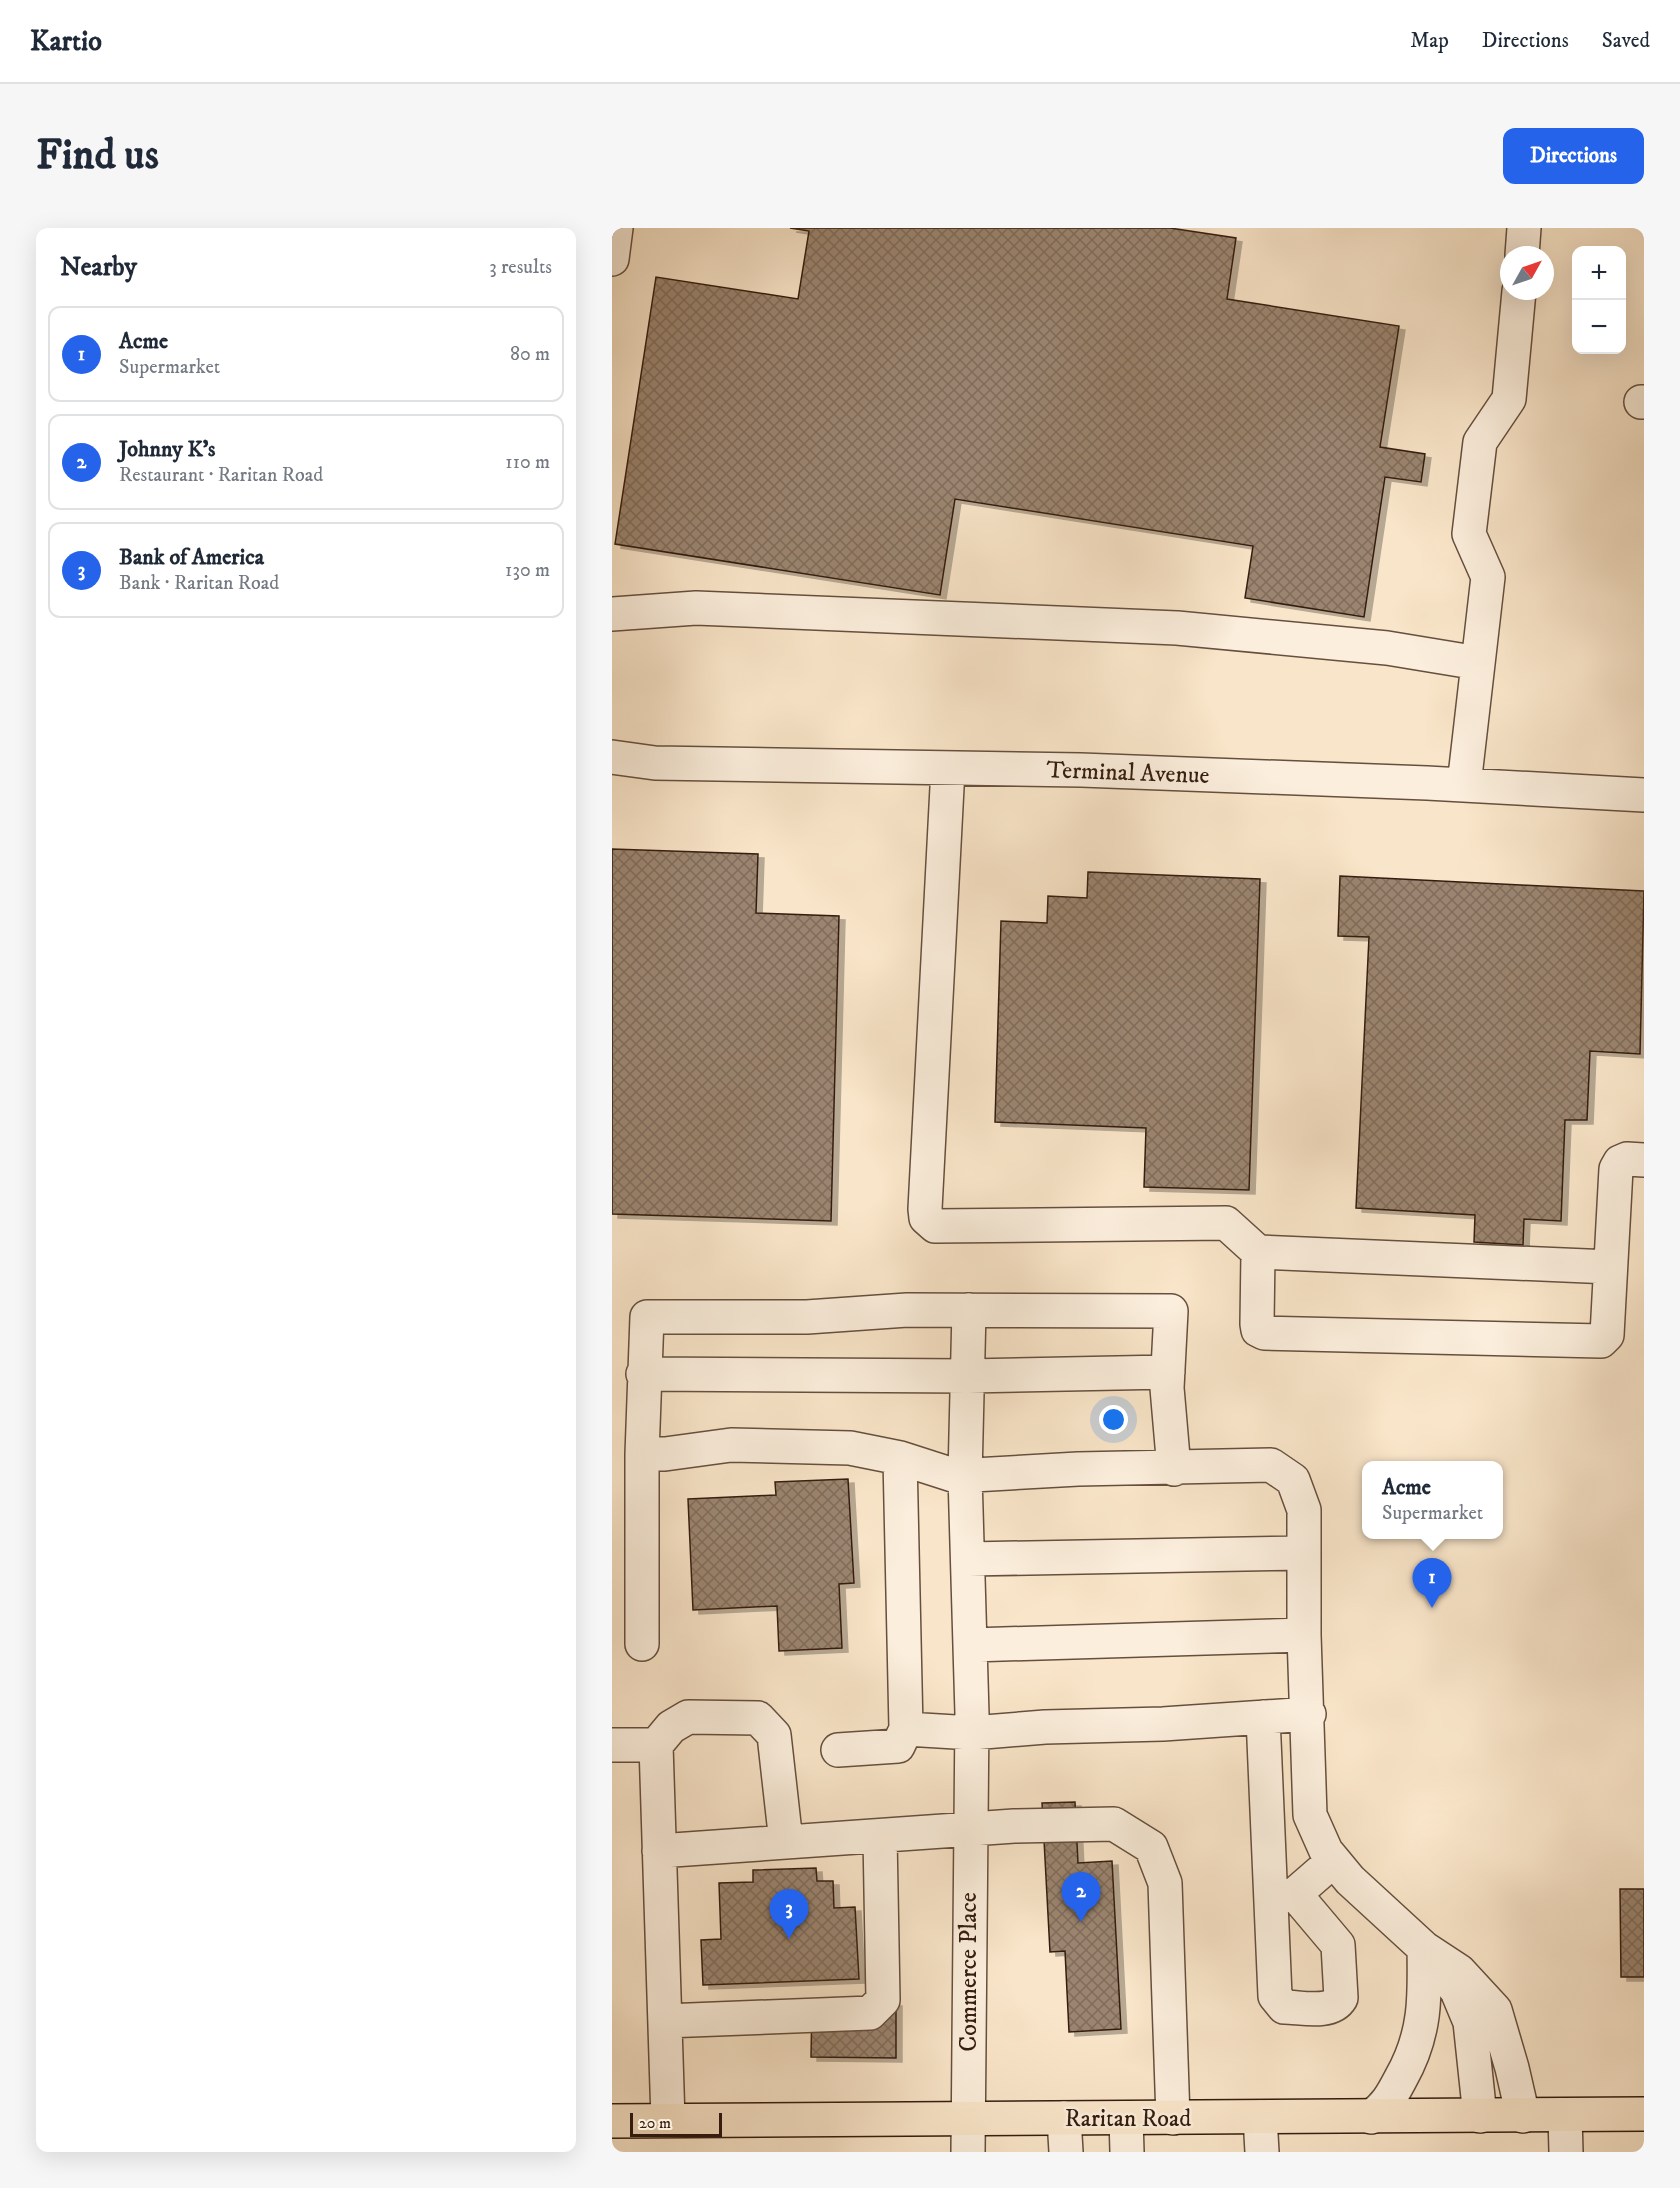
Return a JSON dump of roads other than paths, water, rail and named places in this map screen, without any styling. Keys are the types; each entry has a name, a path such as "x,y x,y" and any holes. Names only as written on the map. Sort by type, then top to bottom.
{"main road":[{"name":"Raritan Road","path":"612,2121 1644,2114"}],"street":[{"path":"612,259 616,228"},
{"path":"1523,246 1524,228"},
{"path":"1464,785 1488,577 1468,534 1480,442 1509,399 1518,300"},
{"path":"612,614 696,608 1177,628 1387,648 1478,663"},
{"name":"Terminal Avenue","path":"612,758 655,763 1081,770 1464,785 1644,795"},
{"path":"948,768 926,1218 935,1226 1226,1223 1258,1251 1610,1267"},
{"path":"1258,1251 1257,1324 1258,1330 1264,1334 1601,1341 1607,1335 1617,1169 1620,1162 1627,1159 1644,1160"},
{"path":"642,1644 642,1454 646,1317 807,1317 907,1310 1171,1311 1168,1372 1174,1469"},
{"name":"Commerce Place","path":"968,2152 972,1645 965,1476 969,1310"},
{"path":"643,1374 968,1376 1168,1372"},
{"path":"642,1454 665,1454 731,1445 782,1444 863,1449 956,1476 1078,1469 1174,1469 1271,1465 1293,1480 1300,1493 1304,1510 1304,1635 1309,1714 1310,1815 1317,1836 1333,1861 1350,1880 1424,1948 1459,1971 1495,2010 1522,2116"},
{"path":"838,1750 898,1746 906,1730 900,1458"},
{"path":"969,1559 1305,1553"},
{"path":"972,1645 1304,1635"},
{"path":"906,1730 972,1733 1045,1727 1163,1724 1309,1714"},
{"path":"668,2120 656,1745 671,1727 688,1717 758,1719 774,1735 786,1842"},
{"path":"1263,1717 1278,1891 1333,1861"},
{"path":"612,1745 656,1745"},
{"path":"659,1851 880,1836 970,1827 1114,1824 1150,1847 1165,1883 1173,2118"},
{"path":"665,2020 870,2013 883,2000 880,1836"},
{"path":"1424,1948 1457,1991 1470,2022 1480,2116"},
{"path":"1371,2117 1386,2106 1415,2053 1422,2023 1424,1948"},
{"path":"1565,2115 1566,2152"},
{"path":"1260,2117 1262,2152"},
{"path":"1064,2118 1066,2152"},
{"path":"1126,2118 1127,2152"}],"place":[{"name":"Acme","path":"1432,1608"},
{"name":"Johnny K's","path":"1081,1922"},
{"name":"Bank of America","path":"789,1939"}]}
